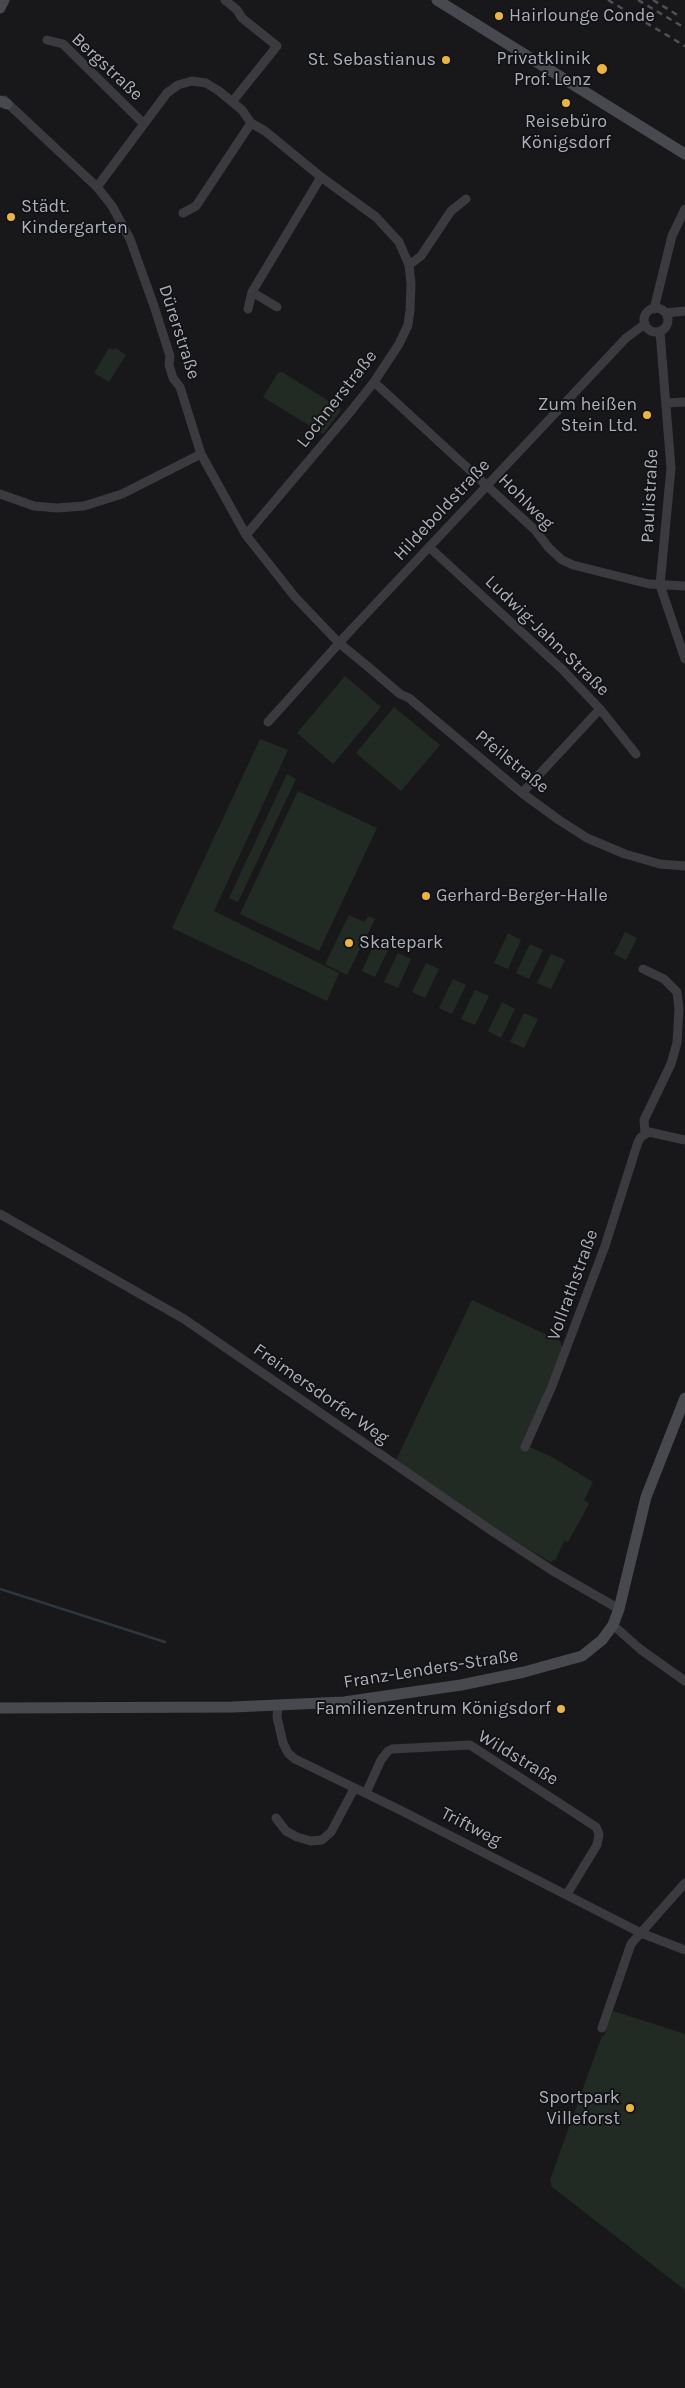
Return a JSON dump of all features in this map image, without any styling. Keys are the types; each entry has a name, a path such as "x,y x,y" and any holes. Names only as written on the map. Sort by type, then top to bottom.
{"street":[{"path":"0,8 4,0"},
{"path":"225,0 238,10 242,18 276,46 232,102"},
{"path":"437,0 685,154"},
{"name":"Bergstraße","path":"47,40 63,44 143,123"},
{"name":"Lochnerstraße","path":"97,187 167,93 178,85 192,81 206,83 232,102 251,123 288,148 320,177 354,199 384,224 399,242 409,265 411,299 408,325 399,344 374,382 246,535"},
{"name":"Dürerstraße","path":"2,100 97,187 112,206 130,239 170,356 169,365 173,378 180,387 201,454 246,535 296,597 339,643"},
{"path":"183,213 196,206 251,123"},
{"path":"248,309 252,292 320,177"},
{"path":"409,265 421,256 451,212 466,199"},
{"path":"654,309 672,236 685,209"},
{"path":"252,292 277,307"},
{"path":"660,332 652,332 645,324 645,316 654,309 660,309 666,313 685,311"},
{"name":"Paulistraße","path":"666,313 668,324 660,332 671,468 660,584 685,659"},
{"name":"Hildeboldstraße","path":"268,722 339,643 626,338 645,324"},
{"name":"Hohlweg","path":"374,382 535,530 548,548 562,560 573,566 650,584 685,586"},
{"path":"667,403 685,402"},
{"path":"0,494 34,506 57,508 84,506 122,494 201,454"},
{"name":"Ludwig-Jahn-Straße","path":"429,547 554,661 600,708 636,754"},
{"name":"Pfeilstraße","path":"339,643 400,694 409,698 522,793 559,820 587,838 640,859 685,866"},
{"path":"522,793 600,708"},
{"name":"Vollrathstraße","path":"526,1447 572,1336 605,1246 638,1142 645,1133 644,1120 670,1064 677,1043 680,1009 676,992 664,979 643,969"},
{"path":"645,1133 655,1132 685,1140"},
{"name":"Freimersdorfer Weg","path":"0,1214 184,1318 475,1520 553,1571 619,1609"},
{"name":"Franz-Lenders-Straße","path":"0,1708 278,1706 397,1696 524,1672 582,1656 602,1640 613,1625 619,1609 646,1497 685,1398"},
{"path":"613,1625 685,1682"},
{"name":"Triftweg","path":"278,1706 279,1729 288,1753 295,1759 641,1932 685,1950"},
{"name":"Wildstraße","path":"366,1793 381,1760 392,1749 470,1745 596,1828 598,1834 597,1844 567,1894"},
{"path":"276,1818 286,1831 297,1838 311,1842 322,1840 331,1832 354,1789"},
{"path":"602,2028 631,1944 685,1883"}],"shaded area":[{"path":"109,348 113,350 115,348 126,355 109,382 94,373"},
{"path":"282,372 340,408 341,411 323,434 263,397 278,373"},
{"path":"345,676 381,707 333,764 297,733"},
{"path":"394,707 440,745 401,791 356,753"},
{"path":"260,739 288,750 214,911 339,973 327,1001 172,928"},
{"path":"287,774 296,779 238,902 229,898"},
{"path":"298,791 377,828 319,951 240,914"},
{"name":"Skatepark","path":"349,915 364,922 369,916 375,919 347,975 325,964"},
{"path":"625,932 637,938 626,960 614,954"},
{"path":"508,933 521,940 508,969 494,963"},
{"path":"375,942 389,948 375,977 362,971"},
{"path":"530,944 543,950 529,979 516,973"},
{"path":"398,953 411,959 398,988 384,982"},
{"path":"551,954 565,960 551,989 537,983"},
{"path":"426,963 439,969 425,998 412,992"},
{"path":"453,979 466,985 452,1014 439,1008"},
{"path":"475,990 489,996 475,1025 461,1019"},
{"path":"502,1002 515,1009 501,1038 488,1031"},
{"path":"524,1013 538,1019 524,1048 510,1042"},
{"path":"472,1300 560,1341 563,1349 523,1444 552,1457 593,1482 584,1500 589,1504 568,1542 564,1541 556,1559 550,1562 490,1525 396,1460"},
{"name":"Sportpark Villeforst","path":"613,2011 685,2034 685,2290 552,2187 550,2180 602,2036 604,2036"}],"waterway":[{"path":"0,1589 165,1642"}],"railway":[{"path":"608,0 685,46"},
{"path":"638,0 685,28"},
{"path":"653,0 679,16"}],"place":[{"name":"Hairlounge Conde","path":"499,16"},
{"name":"St. Sebastianus","path":"446,60"},
{"name":"Privatklinik Prof. Lenz","path":"602,69"},
{"name":"Reisebüro Königsdorf","path":"566,103"},
{"name":"Städt. Kindergarten","path":"11,217"},
{"name":"Zum heißen Stein Ltd.","path":"647,415"},
{"name":"Gerhard-Berger-Halle","path":"426,896"},
{"name":"Skatepark","path":"349,943"},
{"name":"Familienzentrum Königsdorf","path":"561,1709"},
{"name":"Sportpark Villeforst","path":"630,2108"}]}
